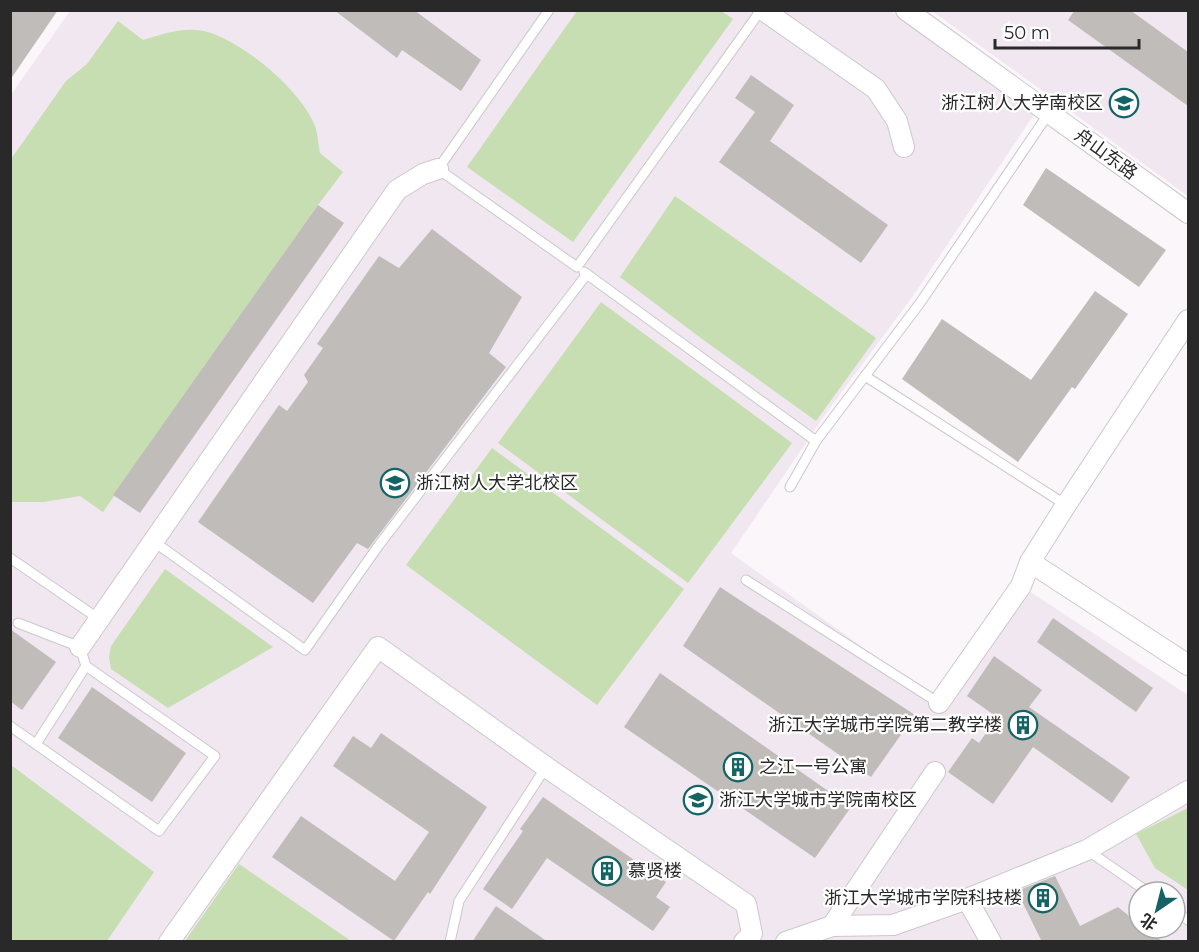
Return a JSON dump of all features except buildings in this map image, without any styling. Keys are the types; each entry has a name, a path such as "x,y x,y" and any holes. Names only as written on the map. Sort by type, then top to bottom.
{"street":[{"path":"762,10 876,89 897,121 904,147"},
{"name":"舟山东路","path":"906,10 1188,213"},
{"path":"80,646 398,190 423,174 438,169"},
{"path":"939,703 1021,586 1030,562 1188,320"},
{"path":"1030,562 1188,665"},
{"path":"169,942 378,647 546,767 746,904 752,934 744,942"},
{"path":"832,926 935,772"},
{"path":"786,942 832,926 893,925 967,899 1087,850 1188,791"},
{"path":"967,899 992,942"}],"lane":[{"path":"549,10 438,169 816,441"},
{"path":"577,267 762,10"},
{"path":"790,487 816,441 920,303 1049,113"},
{"path":"153,541 305,650 379,545 587,274"},
{"path":"865,376 1066,505"},
{"path":"10,558 99,620"},
{"path":"746,580 939,703"},
{"path":"10,726 159,831 215,756 86,666 80,646 18,623"},
{"path":"36,744 86,666"},
{"path":"450,942 459,901 546,767"},
{"path":"1087,850 1131,880"}],"shaded area":[{"name":"浙江树人大学北校区","path":"889,10 1037,110 913,296 827,412 731,553 939,702 1021,586 1188,695 1188,941 107,941 153,872 11,764 10,96 70,11"},
{"name":"浙江树人大学南校区","path":"932,11 1188,11 1188,196"}],"green space":[{"path":"577,11 721,11 733,19 573,242 467,167"},
{"path":"118,21 143,40 185,30 211,33 256,58 298,98 315,126 320,153 343,172 103,512 80,496 44,502 11,502 11,159 66,81 87,64"},
{"path":"675,196 876,338 816,421 620,277"},
{"path":"601,302 792,443 688,583 498,443"},
{"path":"492,448 684,589 597,705 406,565"},
{"path":"165,569 273,647 168,708 111,669 109,657 111,646"},
{"path":"10,764 154,872 107,941 11,941"},
{"path":"1188,808 1188,890 1187,880 1173,880 1155,868 1136,834"},
{"path":"239,864 351,941 185,941"}],"place":[{"name":"浙江树人大学南校区","path":"1124,103"},
{"name":"浙江树人大学北校区","path":"395,483"},
{"name":"浙江大学城市学院第二教学楼","path":"1023,725"},
{"name":"之江一号公寓","path":"738,767"},
{"name":"浙江大学城市学院南校区","path":"698,800"},
{"name":"慕贤楼","path":"607,871"},
{"name":"浙江大学城市学院科技楼","path":"1043,898"}]}
